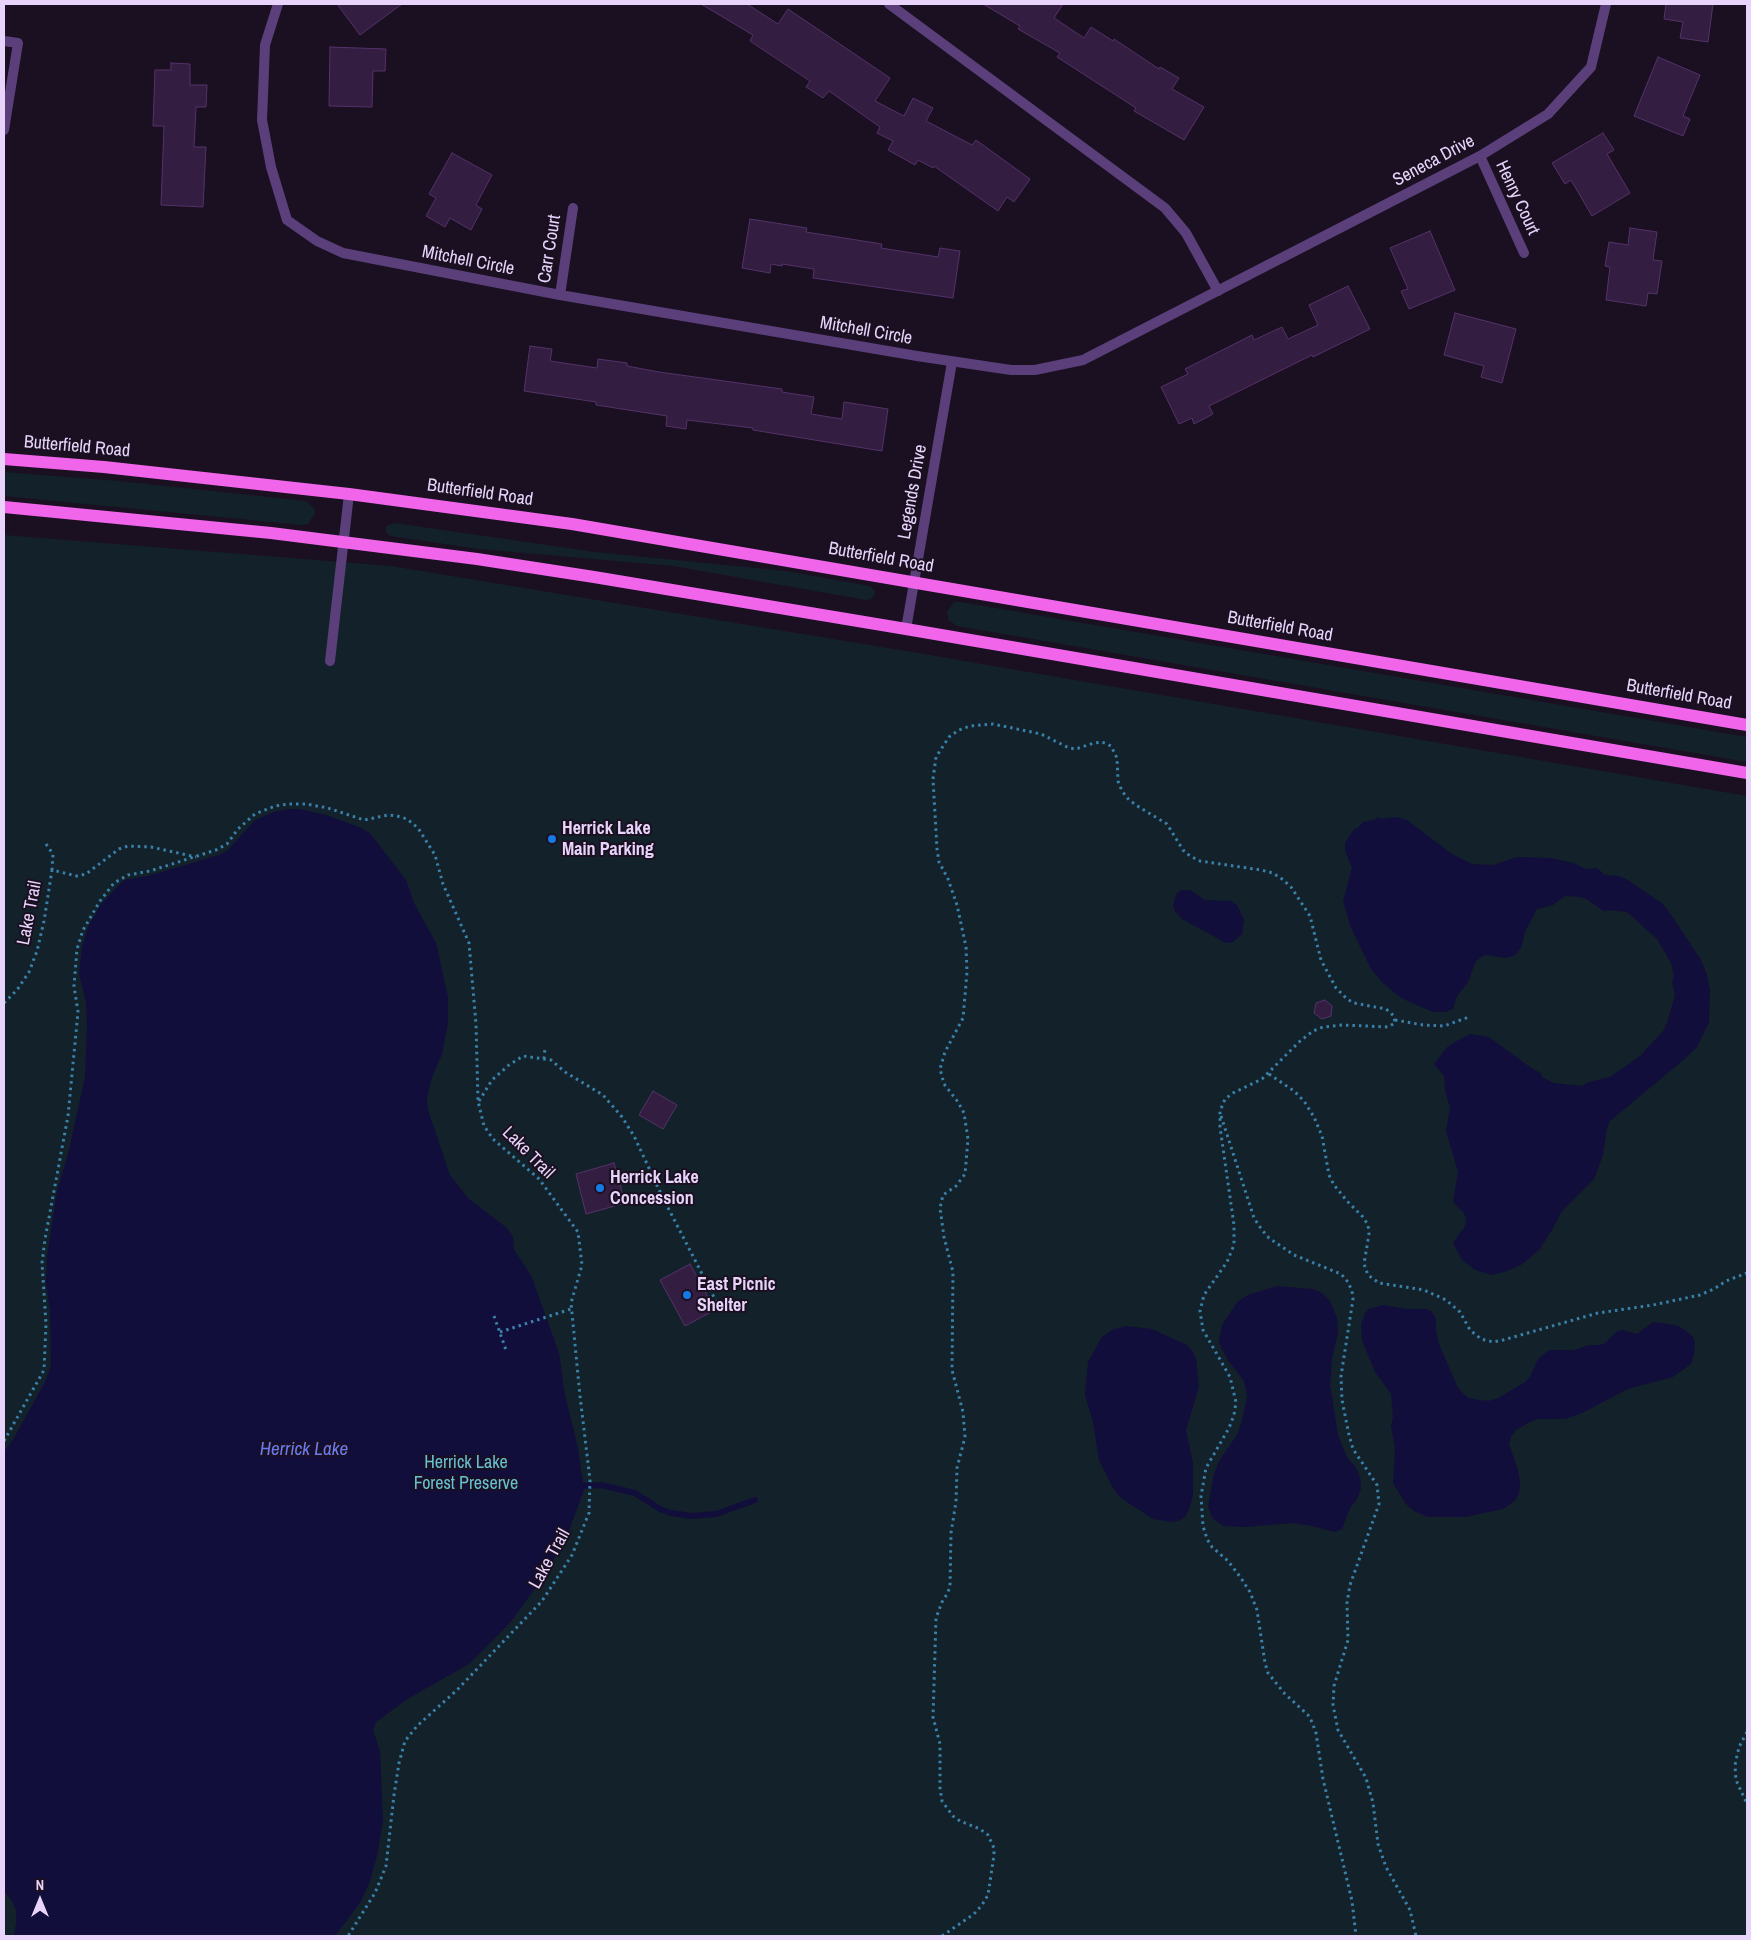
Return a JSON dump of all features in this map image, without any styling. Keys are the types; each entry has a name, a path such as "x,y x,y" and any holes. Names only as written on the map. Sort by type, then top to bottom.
{"main road":[{"name":"Butterfield Road","path":"4,459 112,467 348,494 572,524 1747,725"},
{"path":"4,507 169,522 342,542 594,577 1747,774"}],"street":[{"name":"Mitchell Circle","path":"278,4 265,45 262,120 271,166 287,220 317,241 343,253 560,294 952,362 1011,370 1035,370 1083,360 1218,291"},
{"path":"889,4 1164,208 1186,233 1218,291"},
{"name":"Seneca Drive","path":"1218,291 1480,156 1548,114 1591,67 1606,4"},
{"path":"4,41 18,43 4,130"},
{"name":"Henry Court","path":"1480,156 1524,253"},
{"name":"Carr Court","path":"560,294 573,208"},
{"name":"Legends Drive","path":"906,629 952,362"},
{"path":"330,661 348,494"}],"path":[{"path":"942,1936 974,1914 982,1906 988,1895 994,1848 988,1835 953,1816 942,1801 940,1788 940,1744 933,1717 936,1618 950,1587 951,1533 956,1502 957,1468 965,1437 963,1412 952,1370 953,1272 944,1237 940,1208 943,1195 956,1186 965,1174 968,1139 964,1113 944,1084 940,1069 945,1052 963,1018 967,972 966,947 957,905 948,879 939,862 937,850 933,779 936,757 940,748 949,737 959,730 970,726 993,724 1041,734 1068,748 1076,749 1102,742 1111,746 1116,758 1118,781 1122,791 1129,800 1138,808 1167,824 1183,850 1190,856 1200,861 1273,873 1282,879 1291,887 1310,916 1321,960 1336,988 1346,999 1354,1003 1391,1012 1395,1020"},
{"name":"Lake Trail","path":"4,1003 17,990 29,972 37,951 52,870 77,876 86,874 119,850 128,846 151,847 196,857 227,844 238,829 255,814 275,806 288,804 306,804 328,808 364,820 388,815 407,819 418,828 435,855 443,884 470,943 476,1024 478,1102 484,1126 493,1139 539,1179 578,1232 582,1265 571,1302 571,1309 590,1480 589,1513 572,1554 542,1601 457,1690 416,1726 405,1741 394,1795 386,1866 376,1893 348,1936"},
{"path":"46,844 53,854 52,870"},
{"path":"4,1441 44,1370 46,1324 42,1263 44,1239 68,1116 78,1012 74,986 76,958 83,930 114,883 128,875 150,871 196,857"},
{"path":"1395,1020 1444,1026 1469,1017"},
{"path":"1356,1936 1352,1902 1323,1779 1316,1734 1312,1722 1308,1715 1285,1694 1268,1673 1256,1610 1250,1592 1228,1562 1212,1547 1203,1526 1201,1496 1206,1468 1229,1428 1236,1402 1230,1377 1203,1330 1200,1318 1201,1303 1204,1295 1227,1262 1234,1245 1234,1224 1220,1127 1220,1111 1225,1098 1269,1074 1299,1042 1313,1031 1323,1027 1343,1025 1388,1027 1395,1020"},
{"path":"544,1059 545,1048"},
{"path":"478,1102 492,1080 523,1056 551,1060 565,1072 603,1094 622,1117 634,1136 662,1196 717,1303"},
{"path":"1269,1074 1294,1091 1304,1101 1314,1117 1322,1136 1329,1175 1334,1185 1363,1217 1368,1226 1369,1234 1364,1264 1368,1275 1379,1283 1424,1290 1446,1300 1460,1312 1470,1330 1481,1339 1494,1342 1598,1313 1652,1305 1700,1295 1726,1281 1747,1273"},
{"path":"1220,1111 1254,1218 1262,1230 1269,1238 1294,1255 1341,1274 1348,1282 1352,1291 1353,1299 1341,1376 1342,1400 1348,1435 1353,1449 1377,1485 1379,1504 1350,1585 1346,1603 1348,1640 1334,1686 1333,1705 1338,1730 1366,1778 1373,1803 1378,1844 1386,1867 1410,1910 1416,1936"},
{"path":"500,1332 571,1309"},
{"path":"494,1316 506,1350"},
{"path":"1747,1732 1739,1747 1735,1765 1736,1780 1747,1804"}],"green space":[{"path":"4,472 119,481 306,501 314,508 315,513 308,524 302,525 4,496"},
{"path":"395,523 595,552 786,571 870,586 875,591 871,599 866,600 673,566 479,549 390,536 386,532 386,526"},
{"name":"Herrick Lake Forest Preserve","path":"4,535 391,566 924,654 1747,796 1747,1936 4,1936"},
{"path":"954,602 1747,737 1747,762 957,626 948,620 947,612"}],"water":[{"name":"Herrick Lake","path":"290,809 326,815 370,833 406,880 414,903 436,943 448,997 448,1023 442,1054 432,1077 427,1098 428,1110 450,1175 469,1199 507,1228 513,1237 514,1250 531,1275 559,1353 565,1395 578,1448 584,1490 567,1536 544,1576 510,1623 469,1664 409,1698 376,1722 373,1730 380,1751 383,1820 377,1856 369,1884 360,1903 335,1936 14,1936 16,1910 4,1891 4,1452 14,1438 45,1382 51,1366 50,1311 46,1283 47,1257 57,1191 68,1154 85,1077 86,1002 79,974 82,947 88,927 101,904 124,880 148,876 219,855 228,850 255,820 274,812"},
{"path":"1378,817 1380,819 1396,817 1407,820 1452,854 1472,864 1493,865 1517,857 1551,858 1573,863 1586,869 1597,868 1605,875 1619,876 1628,880 1663,904 1701,960 1707,975 1710,990 1709,1022 1697,1047 1610,1121 1607,1128 1603,1155 1594,1179 1562,1211 1539,1250 1521,1265 1492,1275 1475,1270 1462,1260 1453,1243 1465,1226 1466,1219 1464,1213 1453,1202 1458,1172 1446,1131 1450,1108 1445,1090 1444,1076 1434,1064 1448,1046 1470,1034 1489,1037 1531,1068 1541,1073 1542,1077 1554,1083 1582,1086 1589,1082 1610,1077 1640,1056 1663,1031 1675,995 1672,982 1674,975 1671,963 1657,939 1627,912 1608,910 1605,912 1581,897 1565,896 1553,905 1537,909 1525,932 1521,948 1514,956 1504,958 1488,955 1476,961 1468,982 1457,996 1453,1009 1445,1012 1433,1012 1401,998 1383,983 1371,969 1351,928 1343,901 1352,868 1345,851 1345,843 1354,829 1358,828 1363,822 1374,820"},
{"path":"1182,890 1190,890 1205,900 1231,901 1237,905 1244,920 1242,934 1233,942 1226,943 1182,919 1175,911 1173,905 1177,893"},
{"path":"1277,1286 1313,1289 1322,1293 1330,1301 1337,1318 1338,1333 1332,1359 1330,1385 1338,1435 1347,1457 1356,1468 1360,1477 1361,1489 1356,1501 1351,1506 1342,1529 1335,1532 1292,1523 1245,1527 1224,1526 1213,1519 1208,1507 1214,1474 1219,1461 1237,1435 1247,1396 1244,1381 1227,1359 1219,1342 1222,1325 1238,1301 1248,1295"},
{"path":"1383,1305 1431,1311 1436,1318 1439,1344 1458,1388 1468,1398 1479,1400 1489,1401 1498,1398 1524,1383 1530,1377 1538,1359 1549,1350 1575,1350 1589,1345 1600,1345 1605,1343 1616,1332 1622,1330 1637,1334 1653,1322 1676,1325 1685,1330 1693,1337 1695,1343 1694,1354 1691,1364 1673,1377 1628,1389 1580,1414 1565,1419 1538,1419 1516,1430 1509,1444 1518,1470 1519,1493 1516,1500 1503,1509 1465,1517 1428,1517 1414,1511 1406,1504 1393,1483 1395,1448 1391,1426 1393,1417 1391,1394 1375,1372 1362,1340 1361,1324 1365,1313 1369,1309"},
{"path":"1126,1326 1152,1329 1187,1345 1192,1350 1196,1359 1199,1387 1186,1430 1193,1463 1193,1495 1185,1517 1173,1522 1153,1519 1118,1495 1099,1460 1093,1422 1085,1395 1088,1362 1102,1337 1112,1330"}],"building":[{"path":"337,4 402,4 360,35"},
{"path":"701,4 747,4 778,24 788,9 890,78 875,101 904,116 913,98 933,108 926,121 972,145 976,140 1030,179 1014,202 1007,197 998,211 934,166 933,168 918,160 915,165 888,150 893,141 877,133 880,127 829,91 823,98 806,87 810,81 750,41 753,35"},
{"path":"983,4 1063,4 1054,18 1084,38 1091,27 1113,41 1114,39 1159,69 1160,67 1179,78 1172,89 1204,107 1184,140 1134,111 1136,108 1057,57 1060,53 1018,29 1020,26"},
{"path":"1666,4 1713,4 1708,42 1680,38 1683,22 1664,19"},
{"path":"330,47 386,49 385,71 373,71 372,107 329,106"},
{"path":"1658,57 1700,75 1683,116 1690,119 1683,136 1634,116"},
{"path":"171,63 190,64 190,85 207,85 206,107 196,107 194,147 206,147 203,207 161,205 164,126 153,126 155,70 171,70"},
{"path":"1603,133 1614,150 1607,154 1630,193 1592,216 1571,180 1565,184 1552,163"},
{"path":"452,153 492,175 476,205 482,209 471,230 450,218 445,227 426,216 436,198 429,194"},
{"path":"750,219 807,228 806,232 882,244 881,248 938,257 940,248 960,251 953,298 813,278 814,269 782,264 782,266 771,264 770,273 742,268"},
{"path":"1630,228 1657,232 1653,260 1662,261 1657,294 1648,293 1646,306 1606,300 1610,267 1605,266 1609,242 1628,245"},
{"path":"1430,231 1455,290 1409,309 1401,291 1408,289 1390,248"},
{"path":"1348,286 1370,329 1313,357 1312,355 1209,406 1213,414 1194,424 1192,418 1179,424 1161,387 1188,374 1185,369 1252,335 1254,340 1282,327 1288,339 1318,325 1309,305"},
{"path":"1455,313 1516,329 1502,383 1481,377 1484,366 1444,355"},
{"path":"530,346 552,349 550,361 597,368 598,359 627,363 627,366 659,372 782,389 782,392 814,397 811,414 842,419 844,402 888,409 882,451 753,430 753,428 687,420 686,429 666,426 667,416 596,405 596,402 524,391"},
{"path":"1325,1000 1332,1006 1331,1016 1322,1019 1314,1013 1316,1003"},
{"path":"653,1091 677,1105 663,1129 639,1115"},
{"name":"Herrick Lake Concession","path":"614,1163 625,1203 586,1214 576,1174"},
{"name":"East Picnic Shelter","path":"690,1264 715,1310 685,1326 660,1280"}],"waterway":[{"path":"582,1486 601,1485 635,1493 660,1509 671,1513 692,1516 716,1514 755,1500"}],"place":[{"name":"Herrick Lake Main Parking","path":"552,839"},
{"name":"Herrick Lake Concession","path":"600,1188"},
{"name":"East Picnic Shelter","path":"687,1295"}]}
